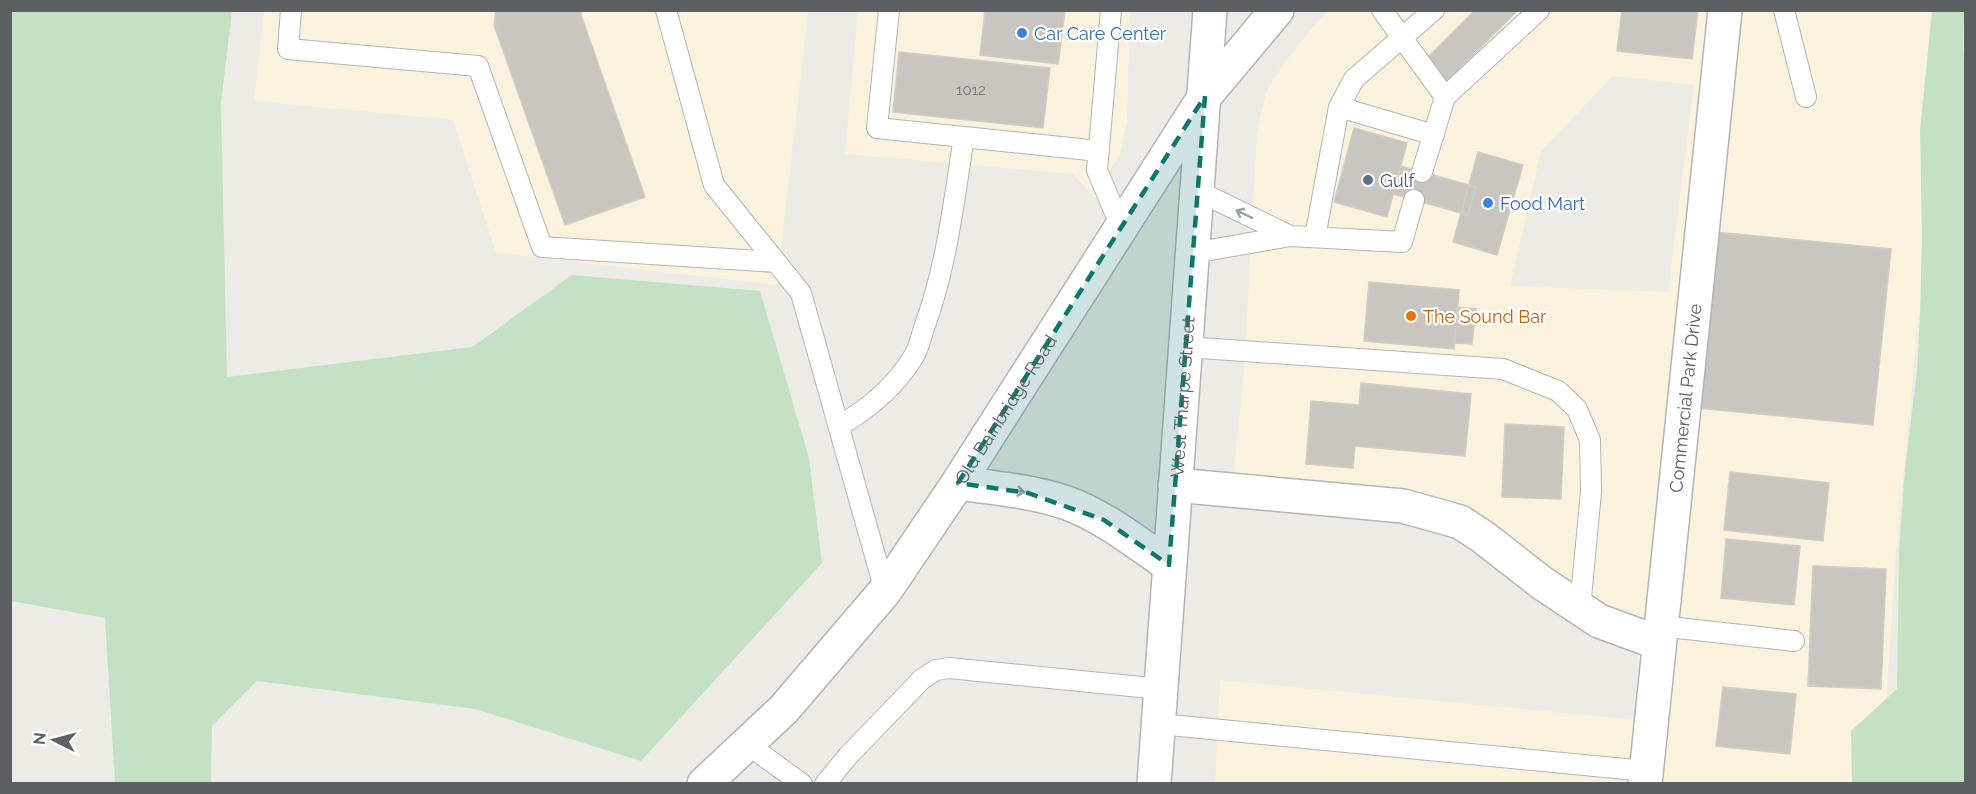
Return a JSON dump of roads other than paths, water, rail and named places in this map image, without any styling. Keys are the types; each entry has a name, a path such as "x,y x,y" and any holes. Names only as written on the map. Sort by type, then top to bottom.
{"main road":[{"name":"West Tharpe Street","path":"1154,783 1210,10"},
{"name":"Old Bainbridge Road","path":"704,783 784,709 885,591 958,483 1205,96 1277,10"},
{"name":"Commercial Park Drive","path":"1650,780 1659,634 1725,10"},
{"path":"958,483 1028,493 1067,503 1104,520 1169,565"},
{"path":"1175,485 1403,506 1460,522 1599,621 1659,634"}],"lane":[{"path":"291,10 288,49 478,66 542,247 776,262"},
{"path":"666,10 714,185 801,293 885,591"},
{"path":"889,10 878,128 1099,151"},
{"path":"1111,10 1097,170 1121,227"},
{"path":"1382,10 1445,97"},
{"path":"1315,237 1339,107 1354,79 1434,10"},
{"path":"1422,172 1445,97 1539,10"},
{"path":"1784,10 1806,97"},
{"path":"1339,107 1434,135"},
{"path":"839,426 866,410 888,389 914,358 944,265 964,137"},
{"path":"1198,191 1290,236"},
{"path":"1193,253 1290,236 1402,242 1414,200"},
{"path":"1186,347 1503,369 1558,391 1577,409 1590,440 1591,492 1580,608"},
{"path":"1659,634 1794,641"},
{"path":"825,783 922,679 936,670 949,668 1161,689"},
{"path":"1159,724 1650,780"},
{"path":"747,744 802,783"}],"place":[{"name":"Car Care Center","path":"1022,33"},
{"name":"Gulf","path":"1368,180"},
{"name":"Food Mart","path":"1488,203"},
{"name":"The Sound Bar","path":"1411,316"}]}
